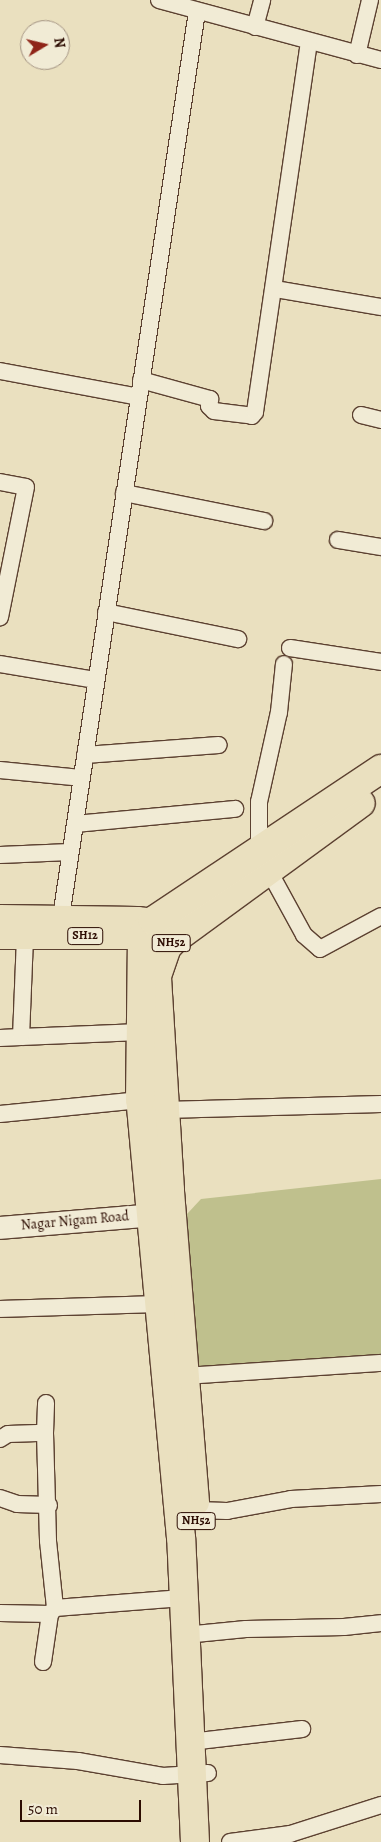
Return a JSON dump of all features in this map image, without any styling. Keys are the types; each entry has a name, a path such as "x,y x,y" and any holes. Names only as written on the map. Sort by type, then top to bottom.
{"highway":[{"name":"NH52","path":"194,1634 183,1598 158,1304 165,1110 157,976 171,943 264,861 381,769"},
{"name":"NH52","path":"195,1842 200,1773 194,1634 196,1510 185,1376 160,1207 140,1100 140,1032 148,929 381,789"},
{"name":"NH52","path":"200,1773 212,1842"}],"main road":[{"path":"0,917 60,916 148,929"},
{"name":"SH12","path":"0,936 148,929 171,943"}],"street":[{"path":"159,0 381,60"},
{"path":"255,27 262,0"},
{"path":"357,55 370,0"},
{"path":"60,916 197,10"},
{"path":"141,380 212,392 209,406 214,411 252,416 255,412 275,288 309,42"},
{"path":"275,288 381,307"},
{"path":"0,371 139,396"},
{"path":"360,416 381,420"},
{"path":"0,482 26,487 4,583 0,617"},
{"path":"124,493 264,521"},
{"path":"338,540 381,547"},
{"path":"106,612 238,639"},
{"path":"290,648 381,662"},
{"path":"0,664 96,680"},
{"path":"284,664 279,712 259,802 264,861 304,935 320,948 381,916"},
{"path":"85,755 220,745"},
{"path":"0,770 82,778"},
{"path":"75,824 234,809"},
{"path":"0,855 70,852"},
{"path":"21,1038 25,936"},
{"path":"0,1038 140,1032"},
{"path":"0,1114 140,1100"},
{"path":"165,1110 381,1104"},
{"name":"Nagar Nigam Road","path":"0,1214 160,1207"},
{"name":"Nagar Nigam Road","path":"0,1228 160,1207"},
{"path":"0,1309 158,1304"},
{"path":"185,1376 381,1363"},
{"path":"43,1662 53,1611 45,1433 46,1403"},
{"path":"0,1439 8,1434 45,1433"},
{"path":"196,1510 227,1511 291,1499 381,1494"},
{"path":"0,1498 17,1504 48,1505"},
{"path":"0,1613 53,1611 183,1598"},
{"path":"194,1634 381,1623"},
{"path":"199,1742 302,1729"},
{"path":"0,1755 78,1761 163,1776 200,1773"},
{"path":"230,1842 290,1834 381,1805"}],"green space":[{"path":"381,1179 381,1357 196,1369 187,1214 201,1199"}]}
